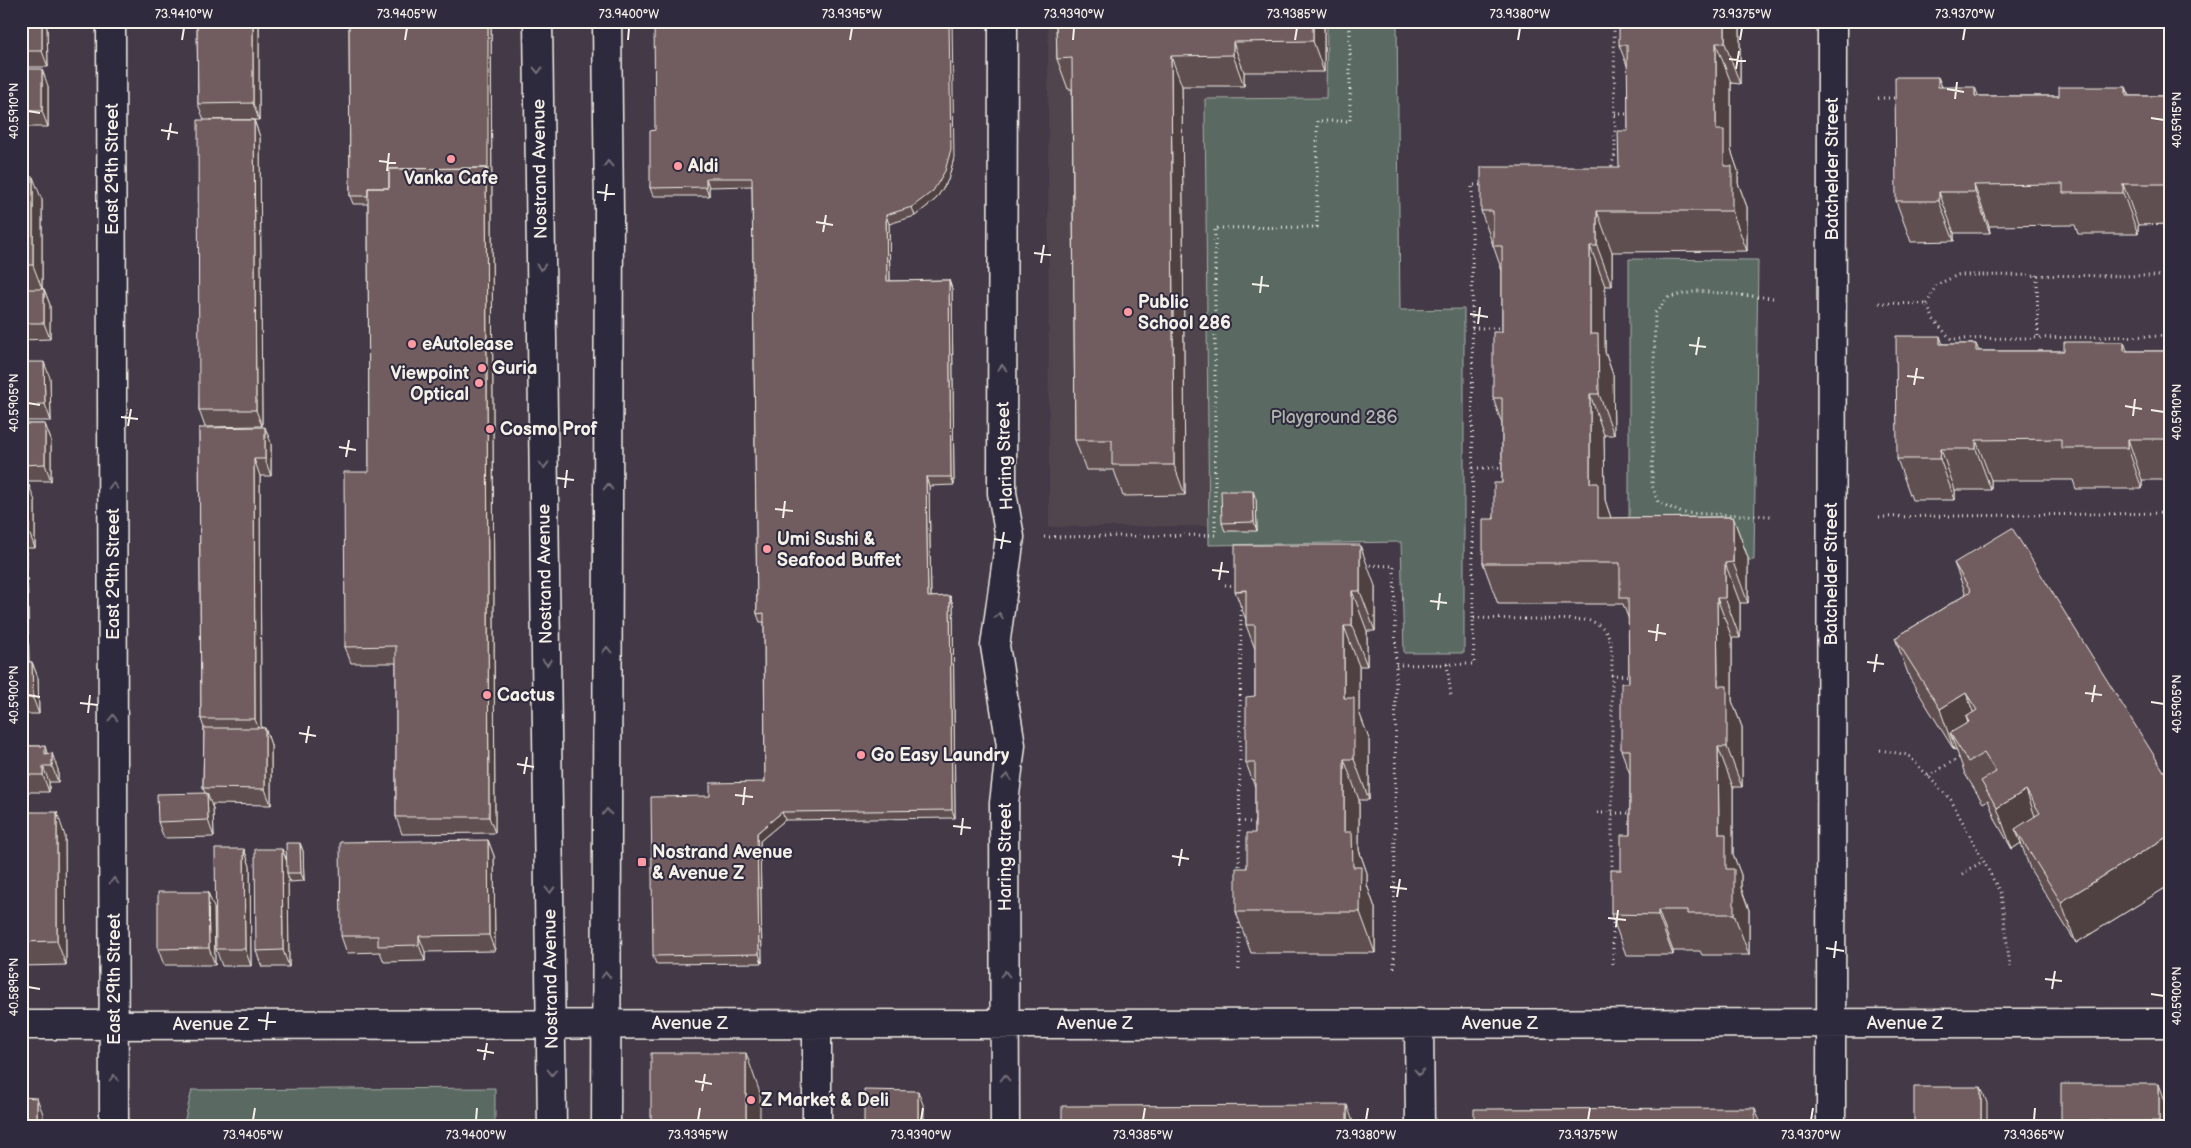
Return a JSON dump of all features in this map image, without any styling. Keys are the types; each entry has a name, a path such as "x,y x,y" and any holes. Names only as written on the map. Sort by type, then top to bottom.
{"street":[{"name":"East 29th Street","path":"111,21 114,1127"},
{"name":"Nostrand Avenue","path":"538,21 552,1127"},
{"path":"606,1127 609,232 607,21"},
{"name":"Haring Street","path":"1002,21 1002,493 1010,537 995,646 1011,745 1004,803 1006,1127"},
{"name":"Batchelder Street","path":"1831,1127 1832,21"},
{"name":"Avenue Z","path":"21,1026 2170,1022"},
{"path":"1419,1023 1420,1127"},
{"path":"817,1024 817,1127"}],"path":[{"path":"1044,537 1215,535 1215,228 1318,227 1317,121 1350,121 1350,21"},
{"path":"1608,178 1615,154 1614,21"},
{"path":"1878,98 1907,98"},
{"path":"1615,114 1629,114"},
{"path":"1396,665 1474,664 1472,185 1490,185"},
{"path":"2170,276 1958,275 1936,285 1927,304 1933,319 1951,339 2170,336"},
{"path":"2037,275 2038,338"},
{"path":"1773,298 1698,291 1669,297 1655,313 1652,485 1658,502 1682,513 1773,516"},
{"path":"1879,303 1927,304"},
{"path":"1472,328 1510,328"},
{"path":"1473,468 1509,468"},
{"path":"2169,487 2169,523"},
{"path":"1880,516 2169,513"},
{"path":"1356,565 1394,566 1396,665 1394,968"},
{"path":"1225,585 1242,587"},
{"path":"1239,880 1242,596"},
{"path":"1473,618 1587,620 1598,623 1607,630 1611,642 1612,675 1612,881"},
{"path":"1447,664 1451,695"},
{"path":"1612,675 1635,676"},
{"path":"1241,707 1250,707"},
{"path":"1880,750 1908,755 1951,800 2001,894 2010,967"},
{"path":"1928,776 1965,753"},
{"path":"1597,813 1636,813"},
{"path":"1239,821 1262,823"},
{"path":"1962,874 1983,861"},
{"path":"1239,910 1239,969"},
{"path":"1613,910 1613,967"}],"shaded area":[{"name":"Public School 286","path":"1048,21 1327,21 1327,98 1205,99 1208,526 1049,527"}],"green space":[{"name":"Playground 286","path":"1327,21 1397,21 1400,310 1464,309 1464,653 1404,653 1401,542 1209,545 1205,99 1326,98"},
{"path":"1629,259 1758,260 1754,560 1629,560"},
{"path":"495,1088 495,1127 183,1127 192,1090"}],"building":[{"path":"21,21 42,21 42,51 21,51"},
{"path":"197,21 253,21 253,103 198,104"},
{"path":"349,21 488,21 488,176 486,168 389,169 389,188 368,188 368,196 350,196"},
{"path":"654,21 949,21 951,149 945,171 933,191 912,207 886,215 887,281 949,280 951,477 926,477 928,597 950,596 952,810 782,812 757,833 759,954 653,956 651,797 710,796 710,783 765,782 764,613 757,614 752,178 706,178 706,187 650,188 650,131 655,130"},
{"path":"1056,21 1313,21 1313,41 1233,42 1233,55 1171,56 1174,465 1112,465 1112,440 1075,440 1072,58 1057,59"},
{"path":"1619,21 1725,21 1725,43 1716,43 1716,130 1724,130 1724,166 1732,166 1732,211 1597,211 1597,246 1590,246 1590,334 1598,334 1599,394 1590,394 1590,483 1598,483 1598,518 1733,517 1733,562 1725,563 1725,598 1717,598 1718,686 1727,686 1727,747 1718,747 1719,834 1726,834 1726,869 1734,869 1734,914 1687,914 1687,910 1658,910 1658,915 1611,914 1611,870 1621,870 1621,835 1630,835 1630,750 1621,750 1621,683 1629,683 1628,598 1620,598 1620,563 1483,563 1483,519 1494,519 1494,483 1502,483 1502,398 1493,398 1493,332 1502,332 1502,246 1493,246 1493,211 1481,211 1481,167 1619,167 1618,131 1628,131 1627,45 1619,45"},
{"path":"21,69 42,69 42,111 21,111"},
{"path":"1895,77 1938,77 1938,87 1975,87 1975,96 2059,96 2059,87 2126,87 2126,96 2170,96 2170,184 2123,184 2123,193 2063,193 2063,184 1974,185 1975,192 1939,192 1939,201 1896,201"},
{"path":"198,120 254,120 256,410 199,410"},
{"path":"486,168 489,817 396,817 396,646 345,647 344,472 369,472 368,188 389,188 389,169"},
{"path":"21,177 33,177 33,265 21,265"},
{"path":"21,289 44,289 44,323 21,323"},
{"path":"1896,336 1940,336 1940,344 1976,344 1976,351 2064,351 2064,342 2124,342 2124,351 2170,351 2170,439 2128,439 2128,448 2061,448 2061,439 1976,440 1976,449 1941,449 1940,459 1897,459"},
{"path":"21,362 44,362 45,404 21,405"},
{"path":"21,424 45,424 45,464 21,465"},
{"path":"265,427 265,459 254,459 255,719 201,719 199,428"},
{"path":"21,485 29,485 29,532 21,532"},
{"path":"1221,491 1253,491 1254,522 1222,523"},
{"path":"2012,528 2170,781 2170,835 2061,902 2015,829 2040,813 2026,790 1997,808 1981,781 1996,772 1984,753 1968,762 1950,733 1969,722 1966,717 1977,710 1966,693 1940,709 1895,638 1971,591 1954,563"},
{"path":"21,539 23,662 32,662 33,698 21,698"},
{"path":"1235,545 1360,545 1360,591 1352,591 1352,626 1344,626 1344,698 1354,698 1354,759 1344,759 1344,832 1352,832 1353,867 1361,867 1360,912 1236,912 1236,868 1247,868 1247,833 1255,833 1255,763 1246,763 1246,697 1255,696 1255,625 1246,625 1246,590 1235,591"},
{"path":"204,728 265,728 265,789 203,788"},
{"path":"21,746 45,746 45,754 52,753 52,766 43,766 43,775 21,775"},
{"path":"207,793 208,820 158,822 157,794"},
{"path":"21,812 57,812 57,941 21,942"},
{"path":"488,840 489,935 419,936 419,945 378,946 378,936 341,936 340,842"},
{"path":"286,843 300,843 301,873 287,873"},
{"path":"215,849 244,849 245,949 216,949"},
{"path":"255,849 282,849 283,950 256,951"},
{"path":"158,892 208,892 209,948 158,949"},
{"path":"651,1053 746,1053 746,1127 651,1127"},
{"path":"2061,1084 2159,1084 2159,1121 2061,1121"},
{"path":"1914,1087 1981,1087 1981,1127 1914,1127"},
{"path":"864,1090 918,1091 918,1127 864,1127"},
{"path":"21,1097 37,1098 37,1127 21,1127"},
{"path":"1347,1105 1347,1127 1062,1127 1062,1106"},
{"path":"1755,1108 1755,1127 1474,1127 1474,1109"}],"place":[{"name":"Vanka Cafe","path":"451,159"},
{"name":"Aldi","path":"678,166"},
{"name":"Public School 286","path":"1128,312"},
{"name":"eAutolease","path":"412,344"},
{"name":"Guria","path":"482,368"},
{"name":"Viewpoint Optical","path":"479,383"},
{"name":"Cosmo Prof","path":"490,429"},
{"name":"Umi Sushi & Seafood Buffet","path":"767,549"},
{"name":"Cactus","path":"487,695"},
{"name":"Go Easy Laundry","path":"861,755"},
{"name":"Nostrand Avenue & Avenue Z","path":"642,862"},
{"name":"Z Market & Deli","path":"751,1100"}]}
